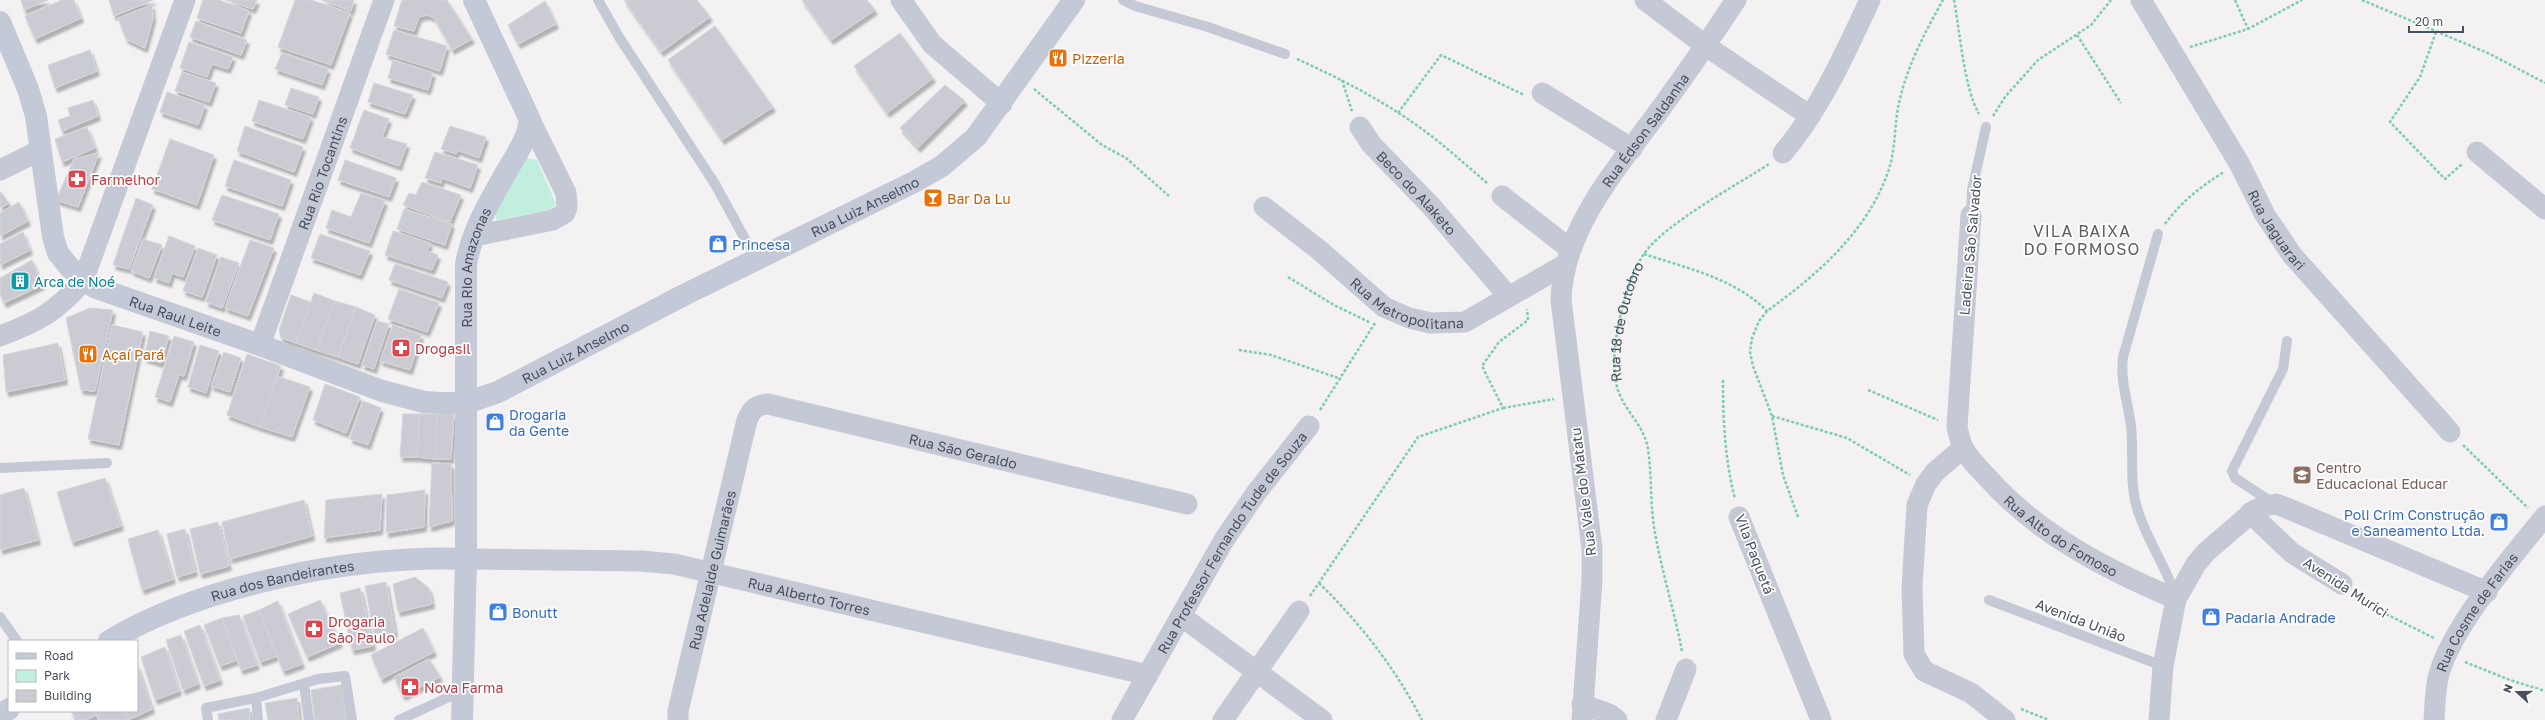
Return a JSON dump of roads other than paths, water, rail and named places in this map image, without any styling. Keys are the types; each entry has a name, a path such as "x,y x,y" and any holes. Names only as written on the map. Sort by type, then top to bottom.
{"street":[{"path":"0,336 37,321 64,303 84,281 185,0"},
{"name":"Rua Rio Tocantins","path":"260,345 384,0"},
{"path":"474,0 566,193 567,200 565,213 553,220 474,236"},
{"path":"901,0 932,44 1002,104"},
{"name":"Rua Luiz Anselmo","path":"466,403 498,392 756,259 914,182 942,166 976,137 1002,104 1074,0"},
{"path":"1645,0 1706,46 1810,116"},
{"name":"Rua Édson Saldanha","path":"1567,257 1594,202 1706,46 1736,0"},
{"path":"1783,153 1799,134 1839,65 1870,0"},
{"name":"Rua Jaguarari","path":"2141,0 2239,163 2265,215 2292,255 2450,432"},
{"name":"Rua Raul Leite","path":"0,22 28,89 36,116 53,237 58,253 84,281 112,294 260,345 400,397 424,402 466,403"},
{"path":"1542,93 1632,149"},
{"name":"Rua Rio Amazonas","path":"462,720 466,559 466,264 474,236 489,204 528,134 530,120"},
{"name":"Beco do Alaketo","path":"1360,127 1371,144 1431,206 1508,296"},
{"path":"0,170 41,150"},
{"path":"2477,152 2545,209"},
{"path":"1502,196 1567,257"},
{"name":"Rua Metropolitana","path":"1264,207 1318,249 1379,316 1409,318 1452,324 1465,322 1527,285 1567,257"},
{"name":"Ladeira São Salvador","path":"1964,448 1957,428 1971,215"},
{"name":"Rua Vale do Matatu","path":"1567,257 1561,300 1592,549 1592,580 1582,712"},
{"name":"Rua Sāo Geraldo","path":"747,420 752,410 759,405 768,404 1187,504"},
{"name":"Rua Adelalde Guimarães","path":"678,720 678,711 747,420"},
{"name":"Rua Professor Fernando Tude de Souza","path":"1124,719 1232,528 1256,493 1309,426"},
{"path":"1964,448 1935,472 1926,484 1917,505 1914,532 1912,587 1914,654 1924,671 1971,693 2004,720"},
{"name":"Rua Alto do Fomoso","path":"1964,448 1994,485 2018,508 2048,530 2096,562 2176,599"},
{"path":"2159,720 2163,666 2176,599 2196,564 2206,552 2250,513 2264,506 2276,504 2366,540 2487,592"},
{"name":"Avenida Murici","path":"2250,513 2292,552 2342,584"},
{"name":"Vila Paquetá","path":"1739,517 1821,720"},
{"name":"Rua Cosme de Farias","path":"2434,720 2439,674 2449,650 2487,592 2543,518"},
{"name":"Rua dos Bandeirantes","path":"111,640 180,609 227,592 283,577 382,561 429,557 466,559"},
{"name":"Rua Alberto Torres","path":"466,559 641,561 674,564 710,574 1148,675"},
{"path":"1223,720 1300,611"},
{"path":"1181,616 1256,674 1322,720"},
{"path":"1666,720 1686,669"},
{"path":"0,716 8,710"},
{"path":"1582,712 1609,714 1617,720"}],"lane":[{"path":"598,0 619,36 715,184 756,259"},
{"path":"1123,0 1135,6 1208,27 1285,54"},
{"name":"Ladeira São Salvador","path":"1971,215 1972,190 1986,127"},
{"path":"2158,234 2123,357 2121,371 2131,426 2132,479 2137,508 2169,575 2176,599"},
{"path":"2276,504 2235,478 2232,471 2283,369 2287,341"},
{"path":"0,468 107,463"},
{"name":"Avenida União","path":"1989,600 2163,666"},
{"path":"0,617 15,640"},
{"path":"208,720 206,708 256,698 318,679 345,676 352,720"},
{"path":"304,684 309,720"},
{"path":"399,720 462,691"},
{"path":"256,698 258,720"}],"place":[{"name":"Pizzeria","path":"1058,58"},
{"name":"Farmelhor","path":"77,179"},
{"name":"Bar Da Lu","path":"933,198"},
{"name":"Princesa","path":"718,244"},
{"name":"Arca de Noé","path":"20,281"},
{"name":"Drogasil","path":"401,348"},
{"name":"Açaí Pará","path":"88,354"},
{"name":"Drogaria da Gente","path":"495,422"},
{"name":"Centro Educacional Educar","path":"2302,475"},
{"name":"Poli Crim Construção e Saneamento Ltda.","path":"2499,522"},
{"name":"Bonutt","path":"498,612"},
{"name":"Padaria Andrade","path":"2211,617"},
{"name":"Drogaria São Paulo","path":"314,629"},
{"name":"Nova Farma","path":"410,687"}],"district":[{"name":"VILA BAIXA DO FORMOSO","path":"2082,240"}]}
